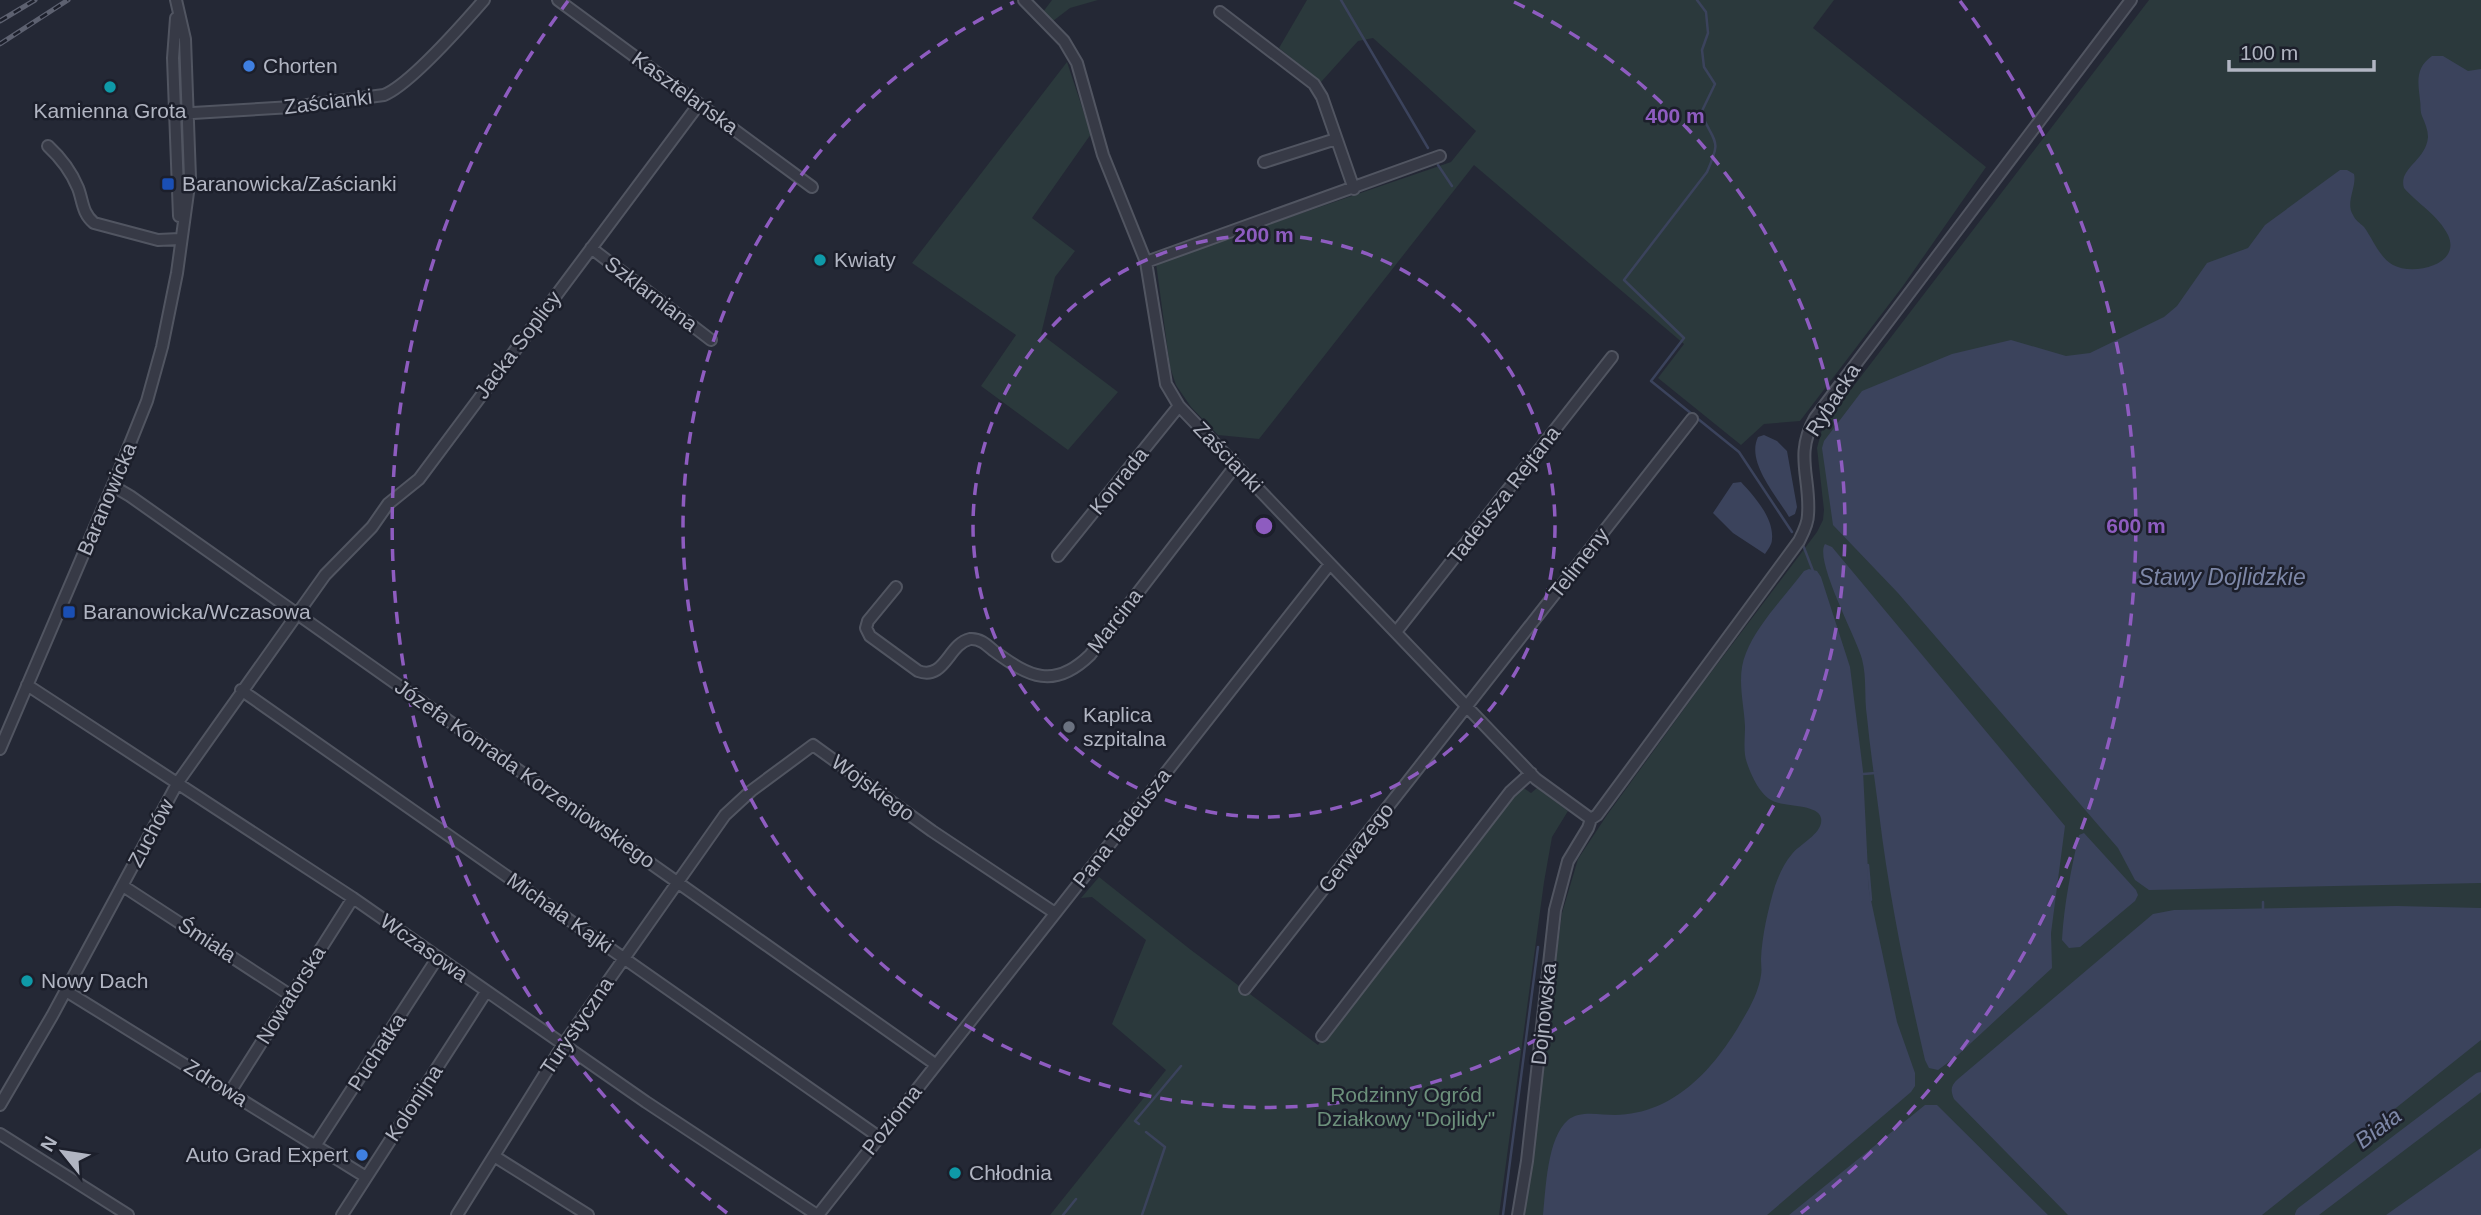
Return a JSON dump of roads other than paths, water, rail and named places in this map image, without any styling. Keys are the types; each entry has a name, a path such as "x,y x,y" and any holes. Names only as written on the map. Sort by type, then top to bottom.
{"street":[{"name":"Zaścianki","path":"176,114 292,107 384,95 406,80 484,0"},
{"name":"Kasztelańska","path":"558,0 811,187"},
{"name":"Zaścianki","path":"1024,0 1064,41 1077,63 1103,155 1146,262 1166,384 1179,406 1531,773 1591,819"},
{"name":"Rybacka","path":"1591,819 1597,816 1798,541 1808,516 1803,448 1815,418 2131,0"},
{"name":"Baranowicka","path":"0,749 113,486 147,401 162,347 177,273 190,177 185,38 176,4"},
{"name":"Baranowicka","path":"176,4 173,58 180,239"},
{"path":"1220,12 1314,84 1322,97 1354,189"},
{"name":"Jacka Soplicy","path":"325,575 372,527 388,504 419,479 699,104"},
{"path":"1264,162 1336,139"},
{"path":"48,146 65,163 78,188 86,217 94,223 158,240 180,239"},
{"path":"1146,262 1440,156"},
{"name":"Szklarniana","path":"591,248 711,340"},
{"name":"Tadeusza Rejtana","path":"1396,632 1612,357"},
{"name":"Konrada","path":"1058,556 1179,406"},
{"name":"Telimeny","path":"1467,707 1692,419"},
{"name":"Marcina","path":"896,587 866,628 870,636 918,671 932,673 967,640 974,639 1034,676 1049,678 1062,674 1080,664 1090,654 1236,465"},
{"name":"Józefa Konrada Korzeniowskiego","path":"113,486 679,881 935,1064"},
{"name":"Pana Tadeusza","path":"965,1025 1330,564"},
{"name":"Zuchów","path":"0,1105 66,991 178,782 325,575"},
{"name":"Wczasowa","path":"27,685 353,898 646,1102 817,1215"},
{"name":"Michała Kajki","path":"242,690 879,1137"},
{"name":"Gerwazego","path":"1245,989 1467,707"},
{"name":"Wojskiego","path":"705,842 738,802 813,745 932,831 1055,913"},
{"path":"1322,1036 1510,792 1531,773"},
{"name":"Dojnowska","path":"1518,1215 1527,1161 1555,910 1569,861 1591,819"},
{"name":"Turystyczna","path":"457,1215 563,1045 705,842"},
{"name":"Śmiała","path":"123,886 290,995"},
{"name":"Nowatorska","path":"230,1092 353,898"},
{"name":"Puchatka","path":"315,1146 438,957"},
{"name":"Zdrowa","path":"66,991 366,1177"},
{"name":"Kolonijna","path":"342,1215 486,992"},
{"name":"Pozioma","path":"817,1215 965,1025"},
{"path":"0,1133 128,1215"},
{"path":"494,1156 589,1215"}],"water":[{"name":"Stawy Dojlidzkie","path":"2432,56 2443,56 2468,71 2481,69 2481,883 2149,890 2135,880 2118,848 1898,593 1833,525 1822,448 1824,441 1862,391 1952,354 2011,340 2066,356 2090,353 2164,317 2177,306 2207,263 2248,248 2265,225 2340,170 2354,174 2351,210 2388,262 2412,269 2442,261 2448,254 2448,235 2404,188 2403,181 2408,169 2423,152 2428,137 2421,112 2418,81 2420,70"},
{"path":"1764,435 1777,441 1787,451 1797,507 1795,514 1789,517 1759,467 1755,447 1758,437"},
{"path":"1741,482 1762,508 1770,523 1772,541 1765,554 1733,533 1713,513 1733,483"},
{"path":"1825,544 1832,547 2065,826 2051,933 2052,968 1958,1055 1938,1070 1929,1068 1925,1060 1899,937 1873,765 1862,659 1830,582 1823,553"},
{"path":"1804,571 1817,571 1821,577 1850,667 1863,771 1869,891 1897,1022 1915,1073 1915,1086 1767,1215 1543,1215 1552,1151 1561,1128 1568,1120 1584,1114 1637,1113 1674,1097 1691,1085 1720,1055 1754,998 1760,981 1764,932 1775,886 1787,861 1819,829 1821,818 1814,810 1773,801 1760,790 1754,780 1745,755 1741,671 1746,653 1757,632"},
{"path":"2084,833 2138,895 2135,901 2080,947 2069,948 2062,940 2064,914 2079,835"},
{"path":"2397,906 2481,908 2481,1040 2262,1215 2068,1215 1954,1099 1952,1088 1958,1079 2153,914 2174,910"},
{"path":"1925,1105 1937,1105 2048,1215 1789,1215"},
{"path":"2481,1148 2481,1215 2386,1215"}],"waterway":[{"path":"1341,0 1428,148"},
{"path":"1697,0 1706,12 1708,33 1702,50 1704,67 1715,84 1701,113 1715,142 1714,153 1707,172 1624,280 1684,338 1651,381 1739,452 1792,532"},
{"path":"1438,165 1452,186"},
{"path":"1803,545 1813,571"},
{"path":"1863,774 1876,773"},
{"path":"1868,865 1871,900"},
{"path":"2263,902 2263,909"},
{"path":"1503,1215 1538,947"},
{"path":"1139,1124 1135,1121 1181,1066"},
{"name":"Biała","path":"2304,1215 2481,1081"},
{"path":"1142,1215 1165,1147 1146,1132"},
{"path":"1063,1215 1076,1199"}],"railway":[{"path":"0,21 35,0"},
{"path":"0,44 68,0"}],"place":[{"name":"Chorten","path":"249,66"},
{"name":"Kamienna Grota","path":"110,87"},
{"name":"Baranowicka/Zaścianki","path":"168,184"},
{"name":"Kwiaty","path":"820,260"},
{"name":"Baranowicka/Wczasowa","path":"69,612"},
{"name":"Kaplica szpitalna","path":"1069,727"},
{"name":"Nowy Dach","path":"27,981"},
{"name":"Auto Grad Expert","path":"362,1155"},
{"name":"Chłodnia","path":"955,1173"}],"park label":[{"name":"Rodzinny Ogród Działkowy \"Dojlidy\"","path":"1406,1107"}]}
